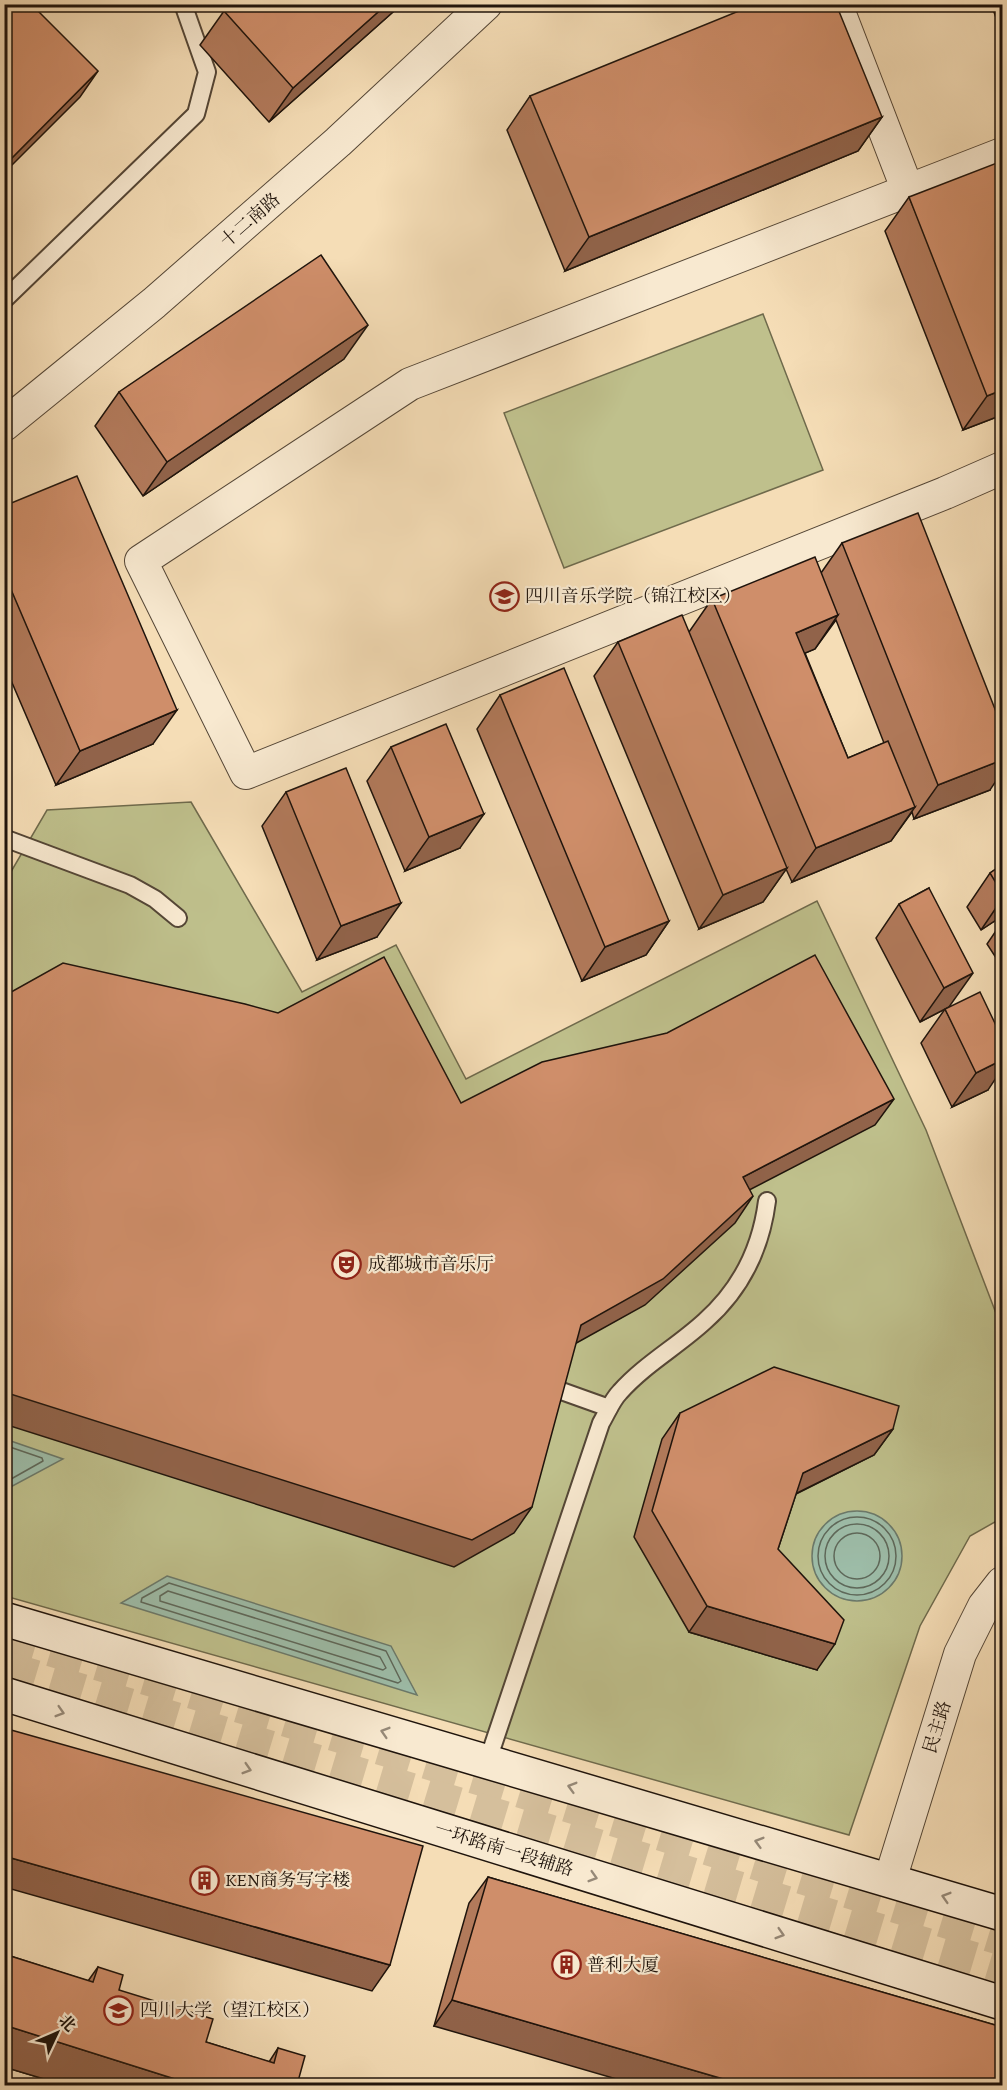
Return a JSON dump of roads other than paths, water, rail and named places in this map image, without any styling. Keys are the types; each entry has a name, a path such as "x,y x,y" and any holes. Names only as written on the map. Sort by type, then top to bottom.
{"main road":[{"path":"4,1619 1002,1914"},
{"name":"一环路南一段辅路","path":"4,1694 1002,2003"}],"street":[{"name":"十二南路","path":"4,425 154,303 338,142 486,4"},
{"path":"836,4 908,191"},
{"path":"1002,154 410,384 141,561 246,773 945,493 1002,468"},
{"name":"民主路","path":"890,1880 960,1654 984,1606 1002,1583"}],"lane":[{"path":"4,300 196,114 207,72 183,4"},
{"path":"4,838 130,885 155,899 178,918"},
{"path":"487,1763 601,1423 619,1392 651,1363 706,1321 734,1290 755,1254 765,1223 767,1201"},
{"path":"553,1388 609,1408"}],"water":[{"path":"5,1439 63,1459 5,1490"},
{"path":"857,1511 874,1514 889,1524 899,1539 902,1556 899,1573 889,1588 874,1598 857,1601 840,1598 825,1588 815,1573 812,1556 815,1539 825,1524 840,1514"},
{"path":"167,1576 391,1646 417,1695 121,1603"}],"tunnel":[{"path":"4,1636 389,1751 1002,1939"},
{"path":"4,1667 1002,1967"}],"place":[{"name":"四川音乐学院（锦江校区）","path":"504,596"},
{"name":"成都城市音乐厅","path":"347,1264"},
{"name":"KEN商务写字楼","path":"204,1880"},
{"name":"普利大厦","path":"566,1965"},
{"name":"四川大学（望江校区）","path":"119,2010"}]}
